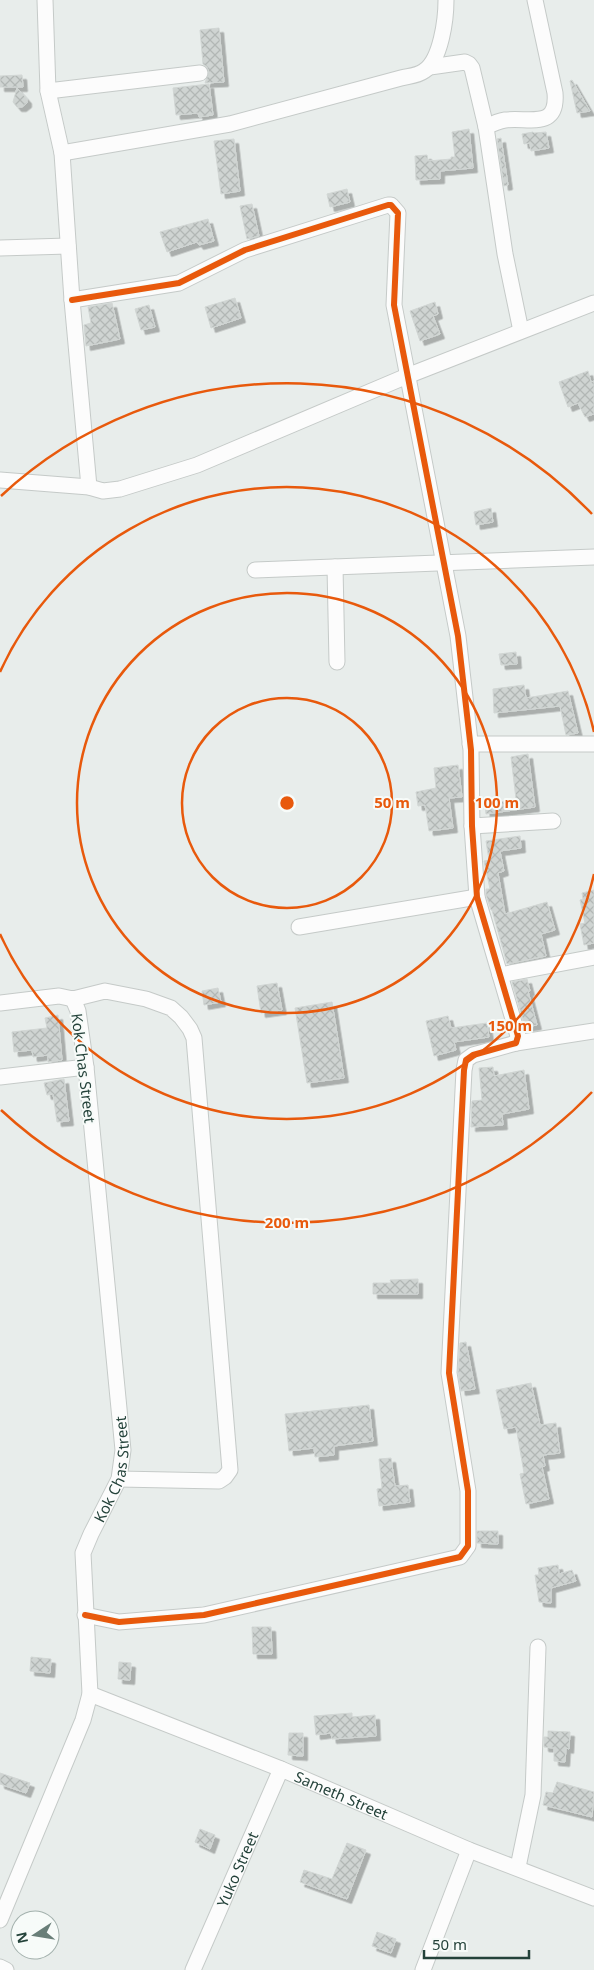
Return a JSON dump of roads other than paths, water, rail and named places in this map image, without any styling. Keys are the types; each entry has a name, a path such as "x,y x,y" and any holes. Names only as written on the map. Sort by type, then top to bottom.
{"street":[{"path":"45,0 48,91 62,153 72,300 89,488"},
{"path":"430,66 441,40 446,0"},
{"path":"486,127 506,120 542,120 551,115 556,107 555,93 536,0"},
{"path":"62,153 230,124 401,78 416,76 430,66 465,62 472,68 486,127 505,254 521,331"},
{"path":"48,91 200,73"},
{"path":"72,300 179,283 245,250 391,205 398,213 394,305 458,636 470,744 472,826 477,897 517,1033 516,1043"},
{"path":"0,248 68,246"},
{"path":"0,480 103,491 120,489 197,465 407,376 594,304"},
{"path":"255,570 594,557"},
{"path":"335,567 337,662"},
{"path":"470,744 594,744"},
{"path":"472,826 553,820"},
{"path":"299,927 477,897"},
{"path":"500,975 594,956"},
{"path":"0,1003 59,996 73,999 105,991 146,999 170,1008 186,1023 194,1038 230,1470 226,1477 218,1481 119,1479"},
{"name":"Kok Chas Street","path":"0,1920 84,1720 90,1694 85,1616 84,1553 90,1534 119,1479 122,1450 86,1068 78,1011 73,999"},
{"path":"85,1616 120,1622 204,1614 460,1557 468,1546 468,1491 449,1373 466,1060 474,1055 516,1043 594,1031"},
{"path":"0,1077 86,1068"},
{"path":"518,1867 532,1795 538,1647"},
{"name":"Sameth Street","path":"90,1694 281,1769 470,1850 594,1898"},
{"name":"Yuko Street","path":"193,1970 281,1769"},
{"path":"423,1970 470,1850"},
{"path":"0,1967 6,1970"}]}
